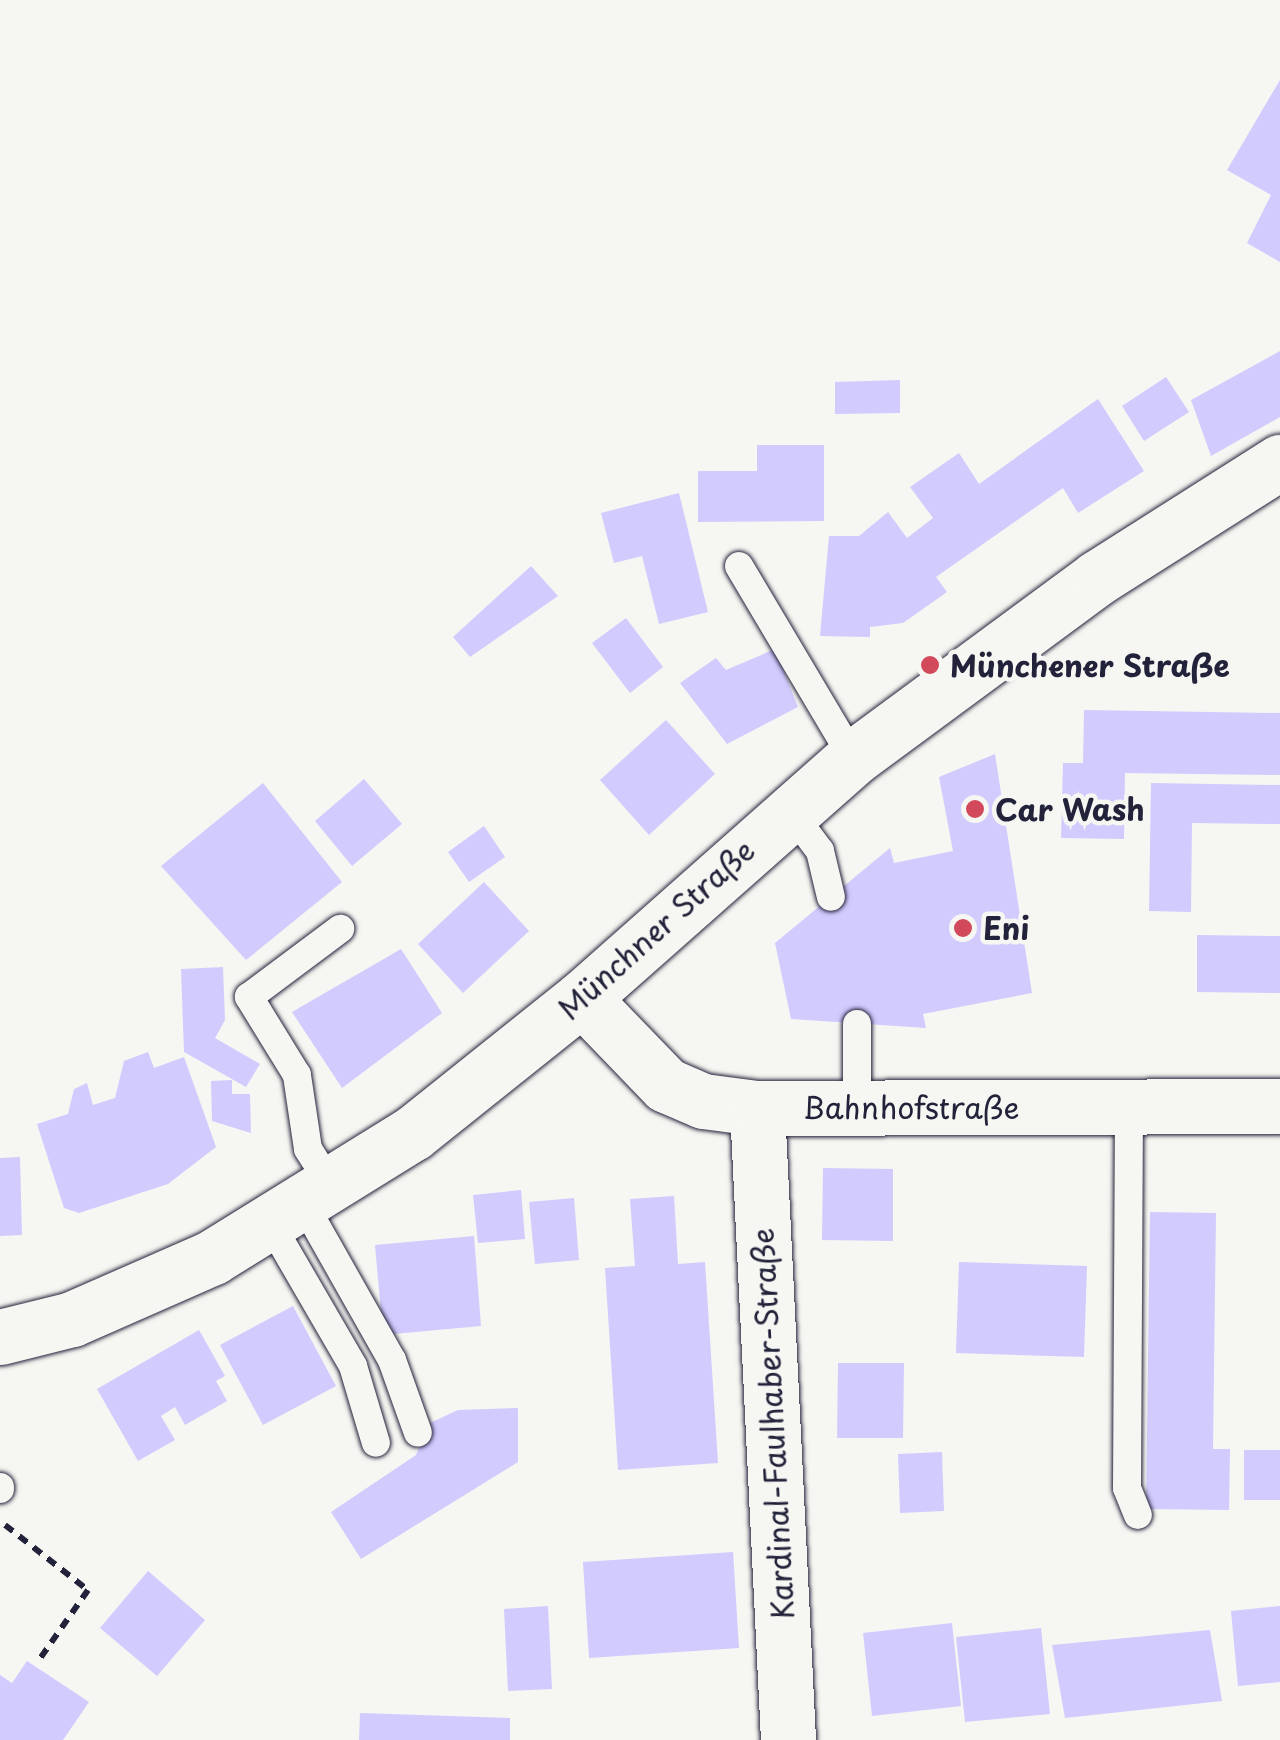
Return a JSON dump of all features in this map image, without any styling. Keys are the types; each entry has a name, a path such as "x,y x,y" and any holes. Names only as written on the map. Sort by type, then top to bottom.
{"main road":[{"name":"Münchner Straße","path":"0,1337 72,1319 301,1202 413,1133 582,998 853,758 1098,578 1277,471"},
{"name":"Bahnhofstraße","path":"582,998 666,1084 756,1108 1280,1106"},
{"name":"Kardinal-Faulhaber-Straße","path":"756,1108 788,1740"}],"lane":[{"path":"739,566 853,758"},
{"path":"790,810 820,851 831,898"},
{"path":"340,929 249,998 296,1075 308,1149 301,1202 376,1443"},
{"path":"857,1024 857,1106"},
{"path":"1129,1106 1127,1488 1138,1515"},
{"path":"301,1202 392,1360 418,1432"}],"path":[{"path":"0,1522 88,1590 39,1660"}],"building":[{"path":"1280,80 1280,262 1247,243 1271,195 1227,170"},
{"path":"1280,351 1280,417 1211,456 1191,400"},
{"path":"1166,377 1189,412 1144,441 1122,406"},
{"path":"900,380 900,413 835,414 835,382"},
{"path":"1098,399 1144,471 1078,513 1063,488 936,577 947,592 903,623 870,627 870,637 820,636 829,536 859,536 888,512 907,538 933,518 910,487 959,453 979,484"},
{"path":"757,445 824,445 824,521 698,522 698,471 757,471"},
{"path":"679,493 708,612 659,624 642,556 614,563 601,513"},
{"path":"531,566 558,596 470,657 453,637"},
{"path":"626,618 663,667 630,693 592,643"},
{"path":"775,649 798,707 727,744 680,683 716,658 726,670"},
{"path":"1084,710 1280,713 1280,775 1125,773 1124,839 1061,838 1063,763 1083,763"},
{"path":"666,720 715,774 649,835 600,780"},
{"path":"995,754 1032,993 923,1014 926,1028 791,1019 775,943 890,848 894,863 953,851 939,777"},
{"path":"364,779 402,824 352,866 315,821"},
{"path":"263,783 342,882 246,960 161,866"},
{"path":"1151,783 1280,785 1280,824 1192,823 1191,912 1149,911"},
{"path":"484,826 505,857 469,882 448,852"},
{"path":"484,882 529,931 463,993 418,944"},
{"path":"1197,935 1280,936 1280,993 1197,992"},
{"path":"401,949 442,1013 342,1088 292,1012"},
{"path":"223,967 225,1020 215,1038 260,1064 246,1087 184,1052 181,969"},
{"path":"148,1052 154,1068 184,1057 216,1147 168,1184 79,1213 64,1208 37,1124 68,1114 74,1089 87,1083 93,1105 115,1098 124,1061"},
{"path":"232,1080 232,1094 250,1094 251,1133 212,1121 211,1081"},
{"path":"20,1157 22,1235 0,1236 0,1158"},
{"path":"823,1168 893,1169 893,1241 822,1240"},
{"path":"521,1190 525,1239 478,1243 473,1195"},
{"path":"674,1196 678,1264 705,1262 718,1463 618,1470 605,1268 635,1266 630,1199"},
{"path":"574,1198 579,1260 535,1264 529,1202"},
{"path":"1150,1212 1216,1213 1213,1449 1230,1449 1229,1510 1146,1509"},
{"path":"474,1236 481,1326 383,1335 375,1245"},
{"path":"959,1262 1087,1266 1084,1357 956,1353"},
{"path":"293,1306 336,1386 263,1425 220,1345"},
{"path":"199,1330 225,1376 216,1381 227,1401 185,1425 175,1407 161,1416 175,1440 138,1461 97,1389"},
{"path":"838,1363 904,1363 903,1438 837,1438"},
{"path":"518,1408 518,1462 361,1559 331,1512 416,1455 430,1423 458,1410"},
{"path":"1244,1450 1280,1450 1280,1500 1244,1500"},
{"path":"942,1452 944,1511 900,1513 898,1454"},
{"path":"733,1552 739,1648 589,1658 583,1562"},
{"path":"148,1571 205,1620 157,1676 100,1628"},
{"path":"548,1606 552,1689 508,1691 504,1609"},
{"path":"1280,1606 1280,1682 1238,1686 1231,1611"},
{"path":"952,1623 961,1706 872,1716 863,1633"},
{"path":"1041,1628 1050,1714 965,1722 956,1637"},
{"path":"1210,1630 1222,1701 1065,1718 1052,1645"},
{"path":"27,1661 89,1702 63,1740 0,1740 0,1675 12,1683"},
{"path":"360,1713 510,1718 510,1740 359,1740"}],"place":[{"name":"Münchener Straße","path":"930,665"},
{"name":"Car Wash","path":"975,809"},
{"name":"Eni","path":"963,928"}]}
